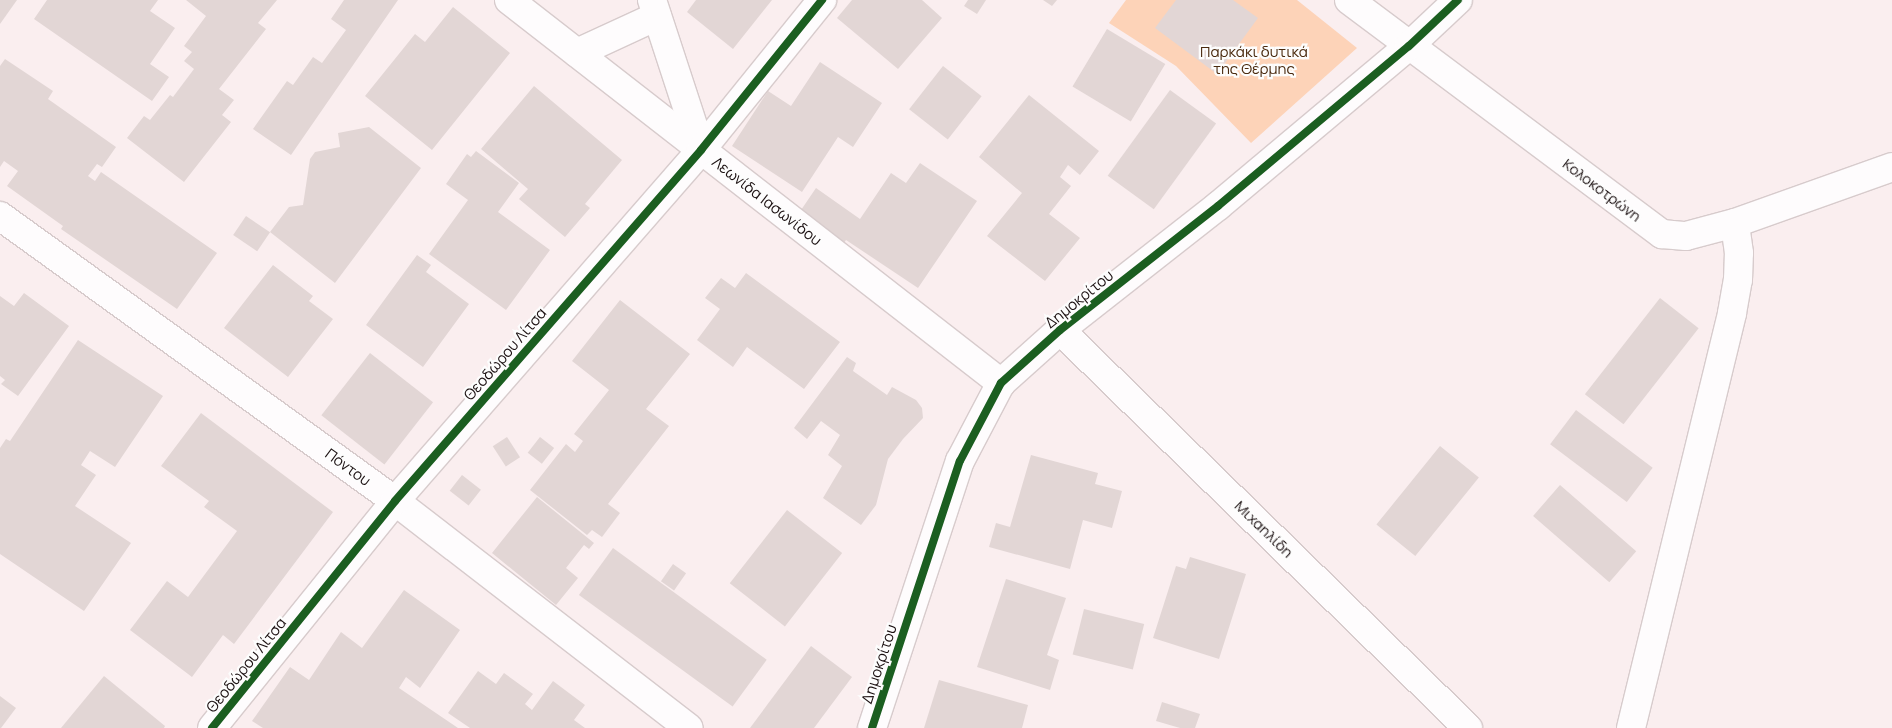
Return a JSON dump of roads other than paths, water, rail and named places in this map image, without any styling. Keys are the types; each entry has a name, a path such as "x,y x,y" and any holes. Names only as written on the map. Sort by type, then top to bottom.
{"street":[{"name":"Λεωνίδα Ιασωνίδου","path":"509,0 1001,383"},
{"name":"Θεοδώρου Λίτσα","path":"212,728 395,501 701,150 822,0"},
{"name":"Κολοκοτρώνη","path":"1349,0 1408,46 1662,234 1686,236 1735,223 1892,166"},
{"name":"Δημοκρίτου","path":"872,728 960,461 1001,383 1060,330 1218,206 1408,46 1458,0"},
{"path":"577,53 654,8 701,150"},
{"name":"Πόντου","path":"0,216 395,501 683,726"},
{"path":"1632,728 1732,313 1738,280 1739,253 1735,223"},
{"name":"Μιχαηλίδη","path":"1060,330 1468,728"}],"park label":[{"name":"Παρκάκι δυτικά της Θέρμης","path":"1254,60"}]}
